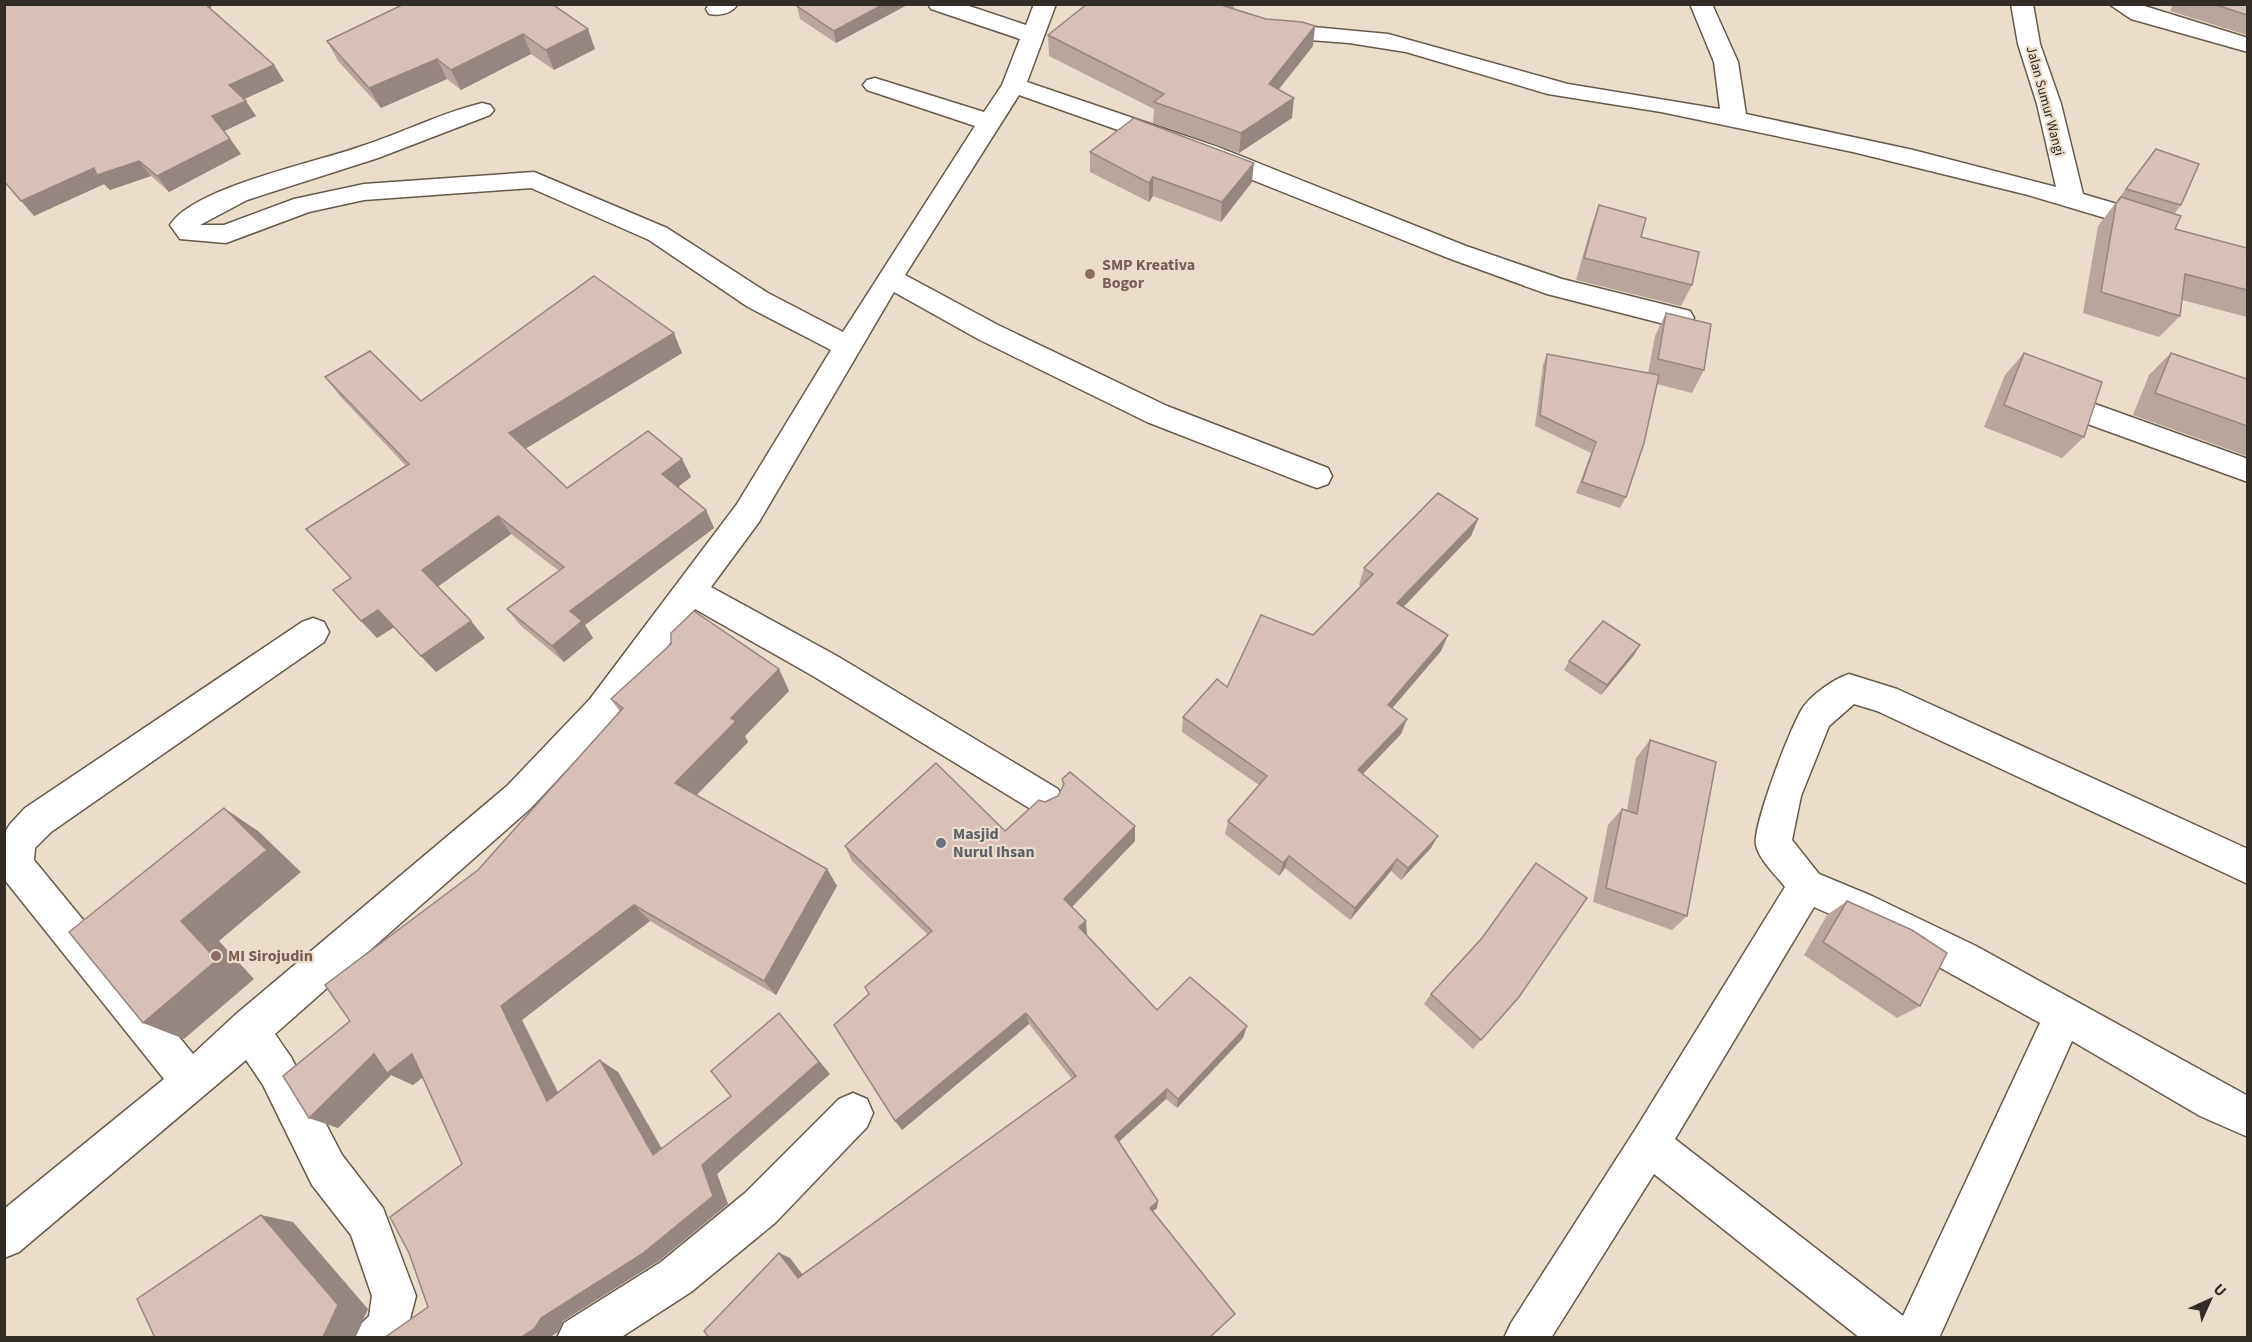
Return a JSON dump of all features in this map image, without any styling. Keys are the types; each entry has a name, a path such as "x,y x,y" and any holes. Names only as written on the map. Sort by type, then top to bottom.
{"street":[{"path":"939,4 1032,35"},
{"path":"4,1237 190,1082 519,797 602,709 748,513 889,278 1014,85 1045,4"},
{"path":"1701,4 1726,62 1730,103 1736,121"},
{"name":"Jalan Sumur Wangi","path":"2022,4 2029,44 2049,104 2071,198"},
{"path":"2120,4 2139,14 2247,45"},
{"path":"1243,23 1265,30 1377,39 1427,50 1486,71 1588,95 1669,106 1877,148 2071,198 2170,229"},
{"path":"875,85 989,122"},
{"path":"1014,85 1209,153 1457,252 1556,287 1680,318"},
{"path":"482,110 364,154 213,204 190,217 183,225 189,233 226,234 303,205 364,192 534,180 658,234 758,300 848,347"},
{"path":"889,278 988,332 1156,414 1317,476"},
{"path":"2095,415 2247,471"},
{"path":"690,591 825,666 1046,800"},
{"path":"190,1082 16,867 14,851 22,835 38,820 313,632"},
{"path":"2247,867 1885,699 1849,688 1816,716 1783,796 1773,844 1806,886 1869,911 1948,950 2214,1102 2247,1117"},
{"path":"1526,1338 1649,1144 1806,886"},
{"path":"1916,1338 2063,1017"},
{"path":"249,1029 277,1071 327,1170 368,1223 394,1296 388,1327 377,1338"},
{"path":"579,1338 676,1277 760,1208 852,1113"},
{"path":"1649,1144 1896,1338"}],"building":[{"path":"4,4 205,4 274,65 229,85 246,101 212,116 230,139 157,176 139,161 97,175 94,168 21,201 4,181"},
{"path":"404,4 552,4 588,29 546,50 523,34 451,70 437,59 369,88 327,41"},
{"path":"801,4 884,4 834,31 797,6"},
{"path":"1087,4 1218,4 1266,19 1302,22 1315,26 1269,84 1294,98 1241,133 1154,102 1164,94 1048,35"},
{"path":"2213,4 2247,4 2247,15"},
{"path":"1134,118 1254,163 1222,202 1153,177 1149,183 1090,152"},
{"path":"2156,149 2199,164 2181,205 2126,189"},
{"path":"2121,197 2181,216 2175,229 2247,248 2247,290 2185,274 2180,316 2101,292 2116,204"},
{"path":"1599,205 1646,218 1641,237 1699,252 1692,285 1584,258"},
{"path":"594,276 674,333 509,433 567,488 648,431 682,459 662,474 706,510 570,611 582,621 552,646 507,609 564,567 498,516 422,570 471,621 421,656 378,610 361,621 333,590 351,578 306,529 409,464 325,377 370,351 421,401"},
{"path":"1666,313 1711,324 1704,370 1658,359"},
{"path":"2024,353 2102,382 2084,437 2004,405"},
{"path":"2171,353 2247,379 2247,426 2155,393"},
{"path":"1547,354 1659,375 1644,443 1626,497 1582,482 1596,442 1540,415"},
{"path":"1438,493 1478,519 1397,603 1448,635 1388,705 1407,719 1358,770 1438,836 1408,868 1397,859 1355,908 1289,856 1283,863 1228,821 1267,776 1183,717 1217,679 1227,687 1261,615 1313,635 1373,574 1364,568"},
{"path":"694,611 779,669 731,718 736,721 675,783 827,869 764,981 634,905 501,1006 547,1101 600,1060 653,1155 731,1096 711,1071 779,1013 819,1062 702,1165 713,1196 642,1254 541,1318 535,1328 520,1338 384,1338 428,1307 409,1253 390,1217 462,1164 412,1054 387,1073 374,1054 309,1118 283,1076 350,1021 325,985 478,870 623,708 611,699 671,644 671,633"},
{"path":"1603,621 1640,645 1607,685 1569,661"},
{"path":"1650,740 1716,762 1687,916 1606,888 1622,809 1637,814"},
{"path":"936,763 1005,831 1039,800 1045,802 1058,796 1064,784 1062,779 1070,772 1135,826 1064,899 1086,921 1079,927 1157,1010 1190,977 1247,1026 1178,1099 1167,1089 1115,1136 1158,1201 1150,1208 1235,1314 1209,1338 709,1338 704,1331 779,1253 798,1278 1076,1076 1026,1013 895,1121 834,1025 869,994 865,987 932,931 845,846"},
{"path":"224,808 267,850 181,921 217,960 143,1023 69,932"},
{"path":"1536,863 1587,898 1519,997 1481,1040 1431,994 1482,938"},
{"path":"1847,901 1912,930 1947,953 1920,1006 1823,942"},
{"path":"261,1215 338,1305 323,1337 366,1338 155,1338 137,1299"}],"place":[{"name":"SMP Kreativa Bogor","path":"1090,274"},
{"name":"Masjid Nurul Ihsan","path":"941,843"},
{"name":"MI Sirojudin","path":"216,956"}]}
